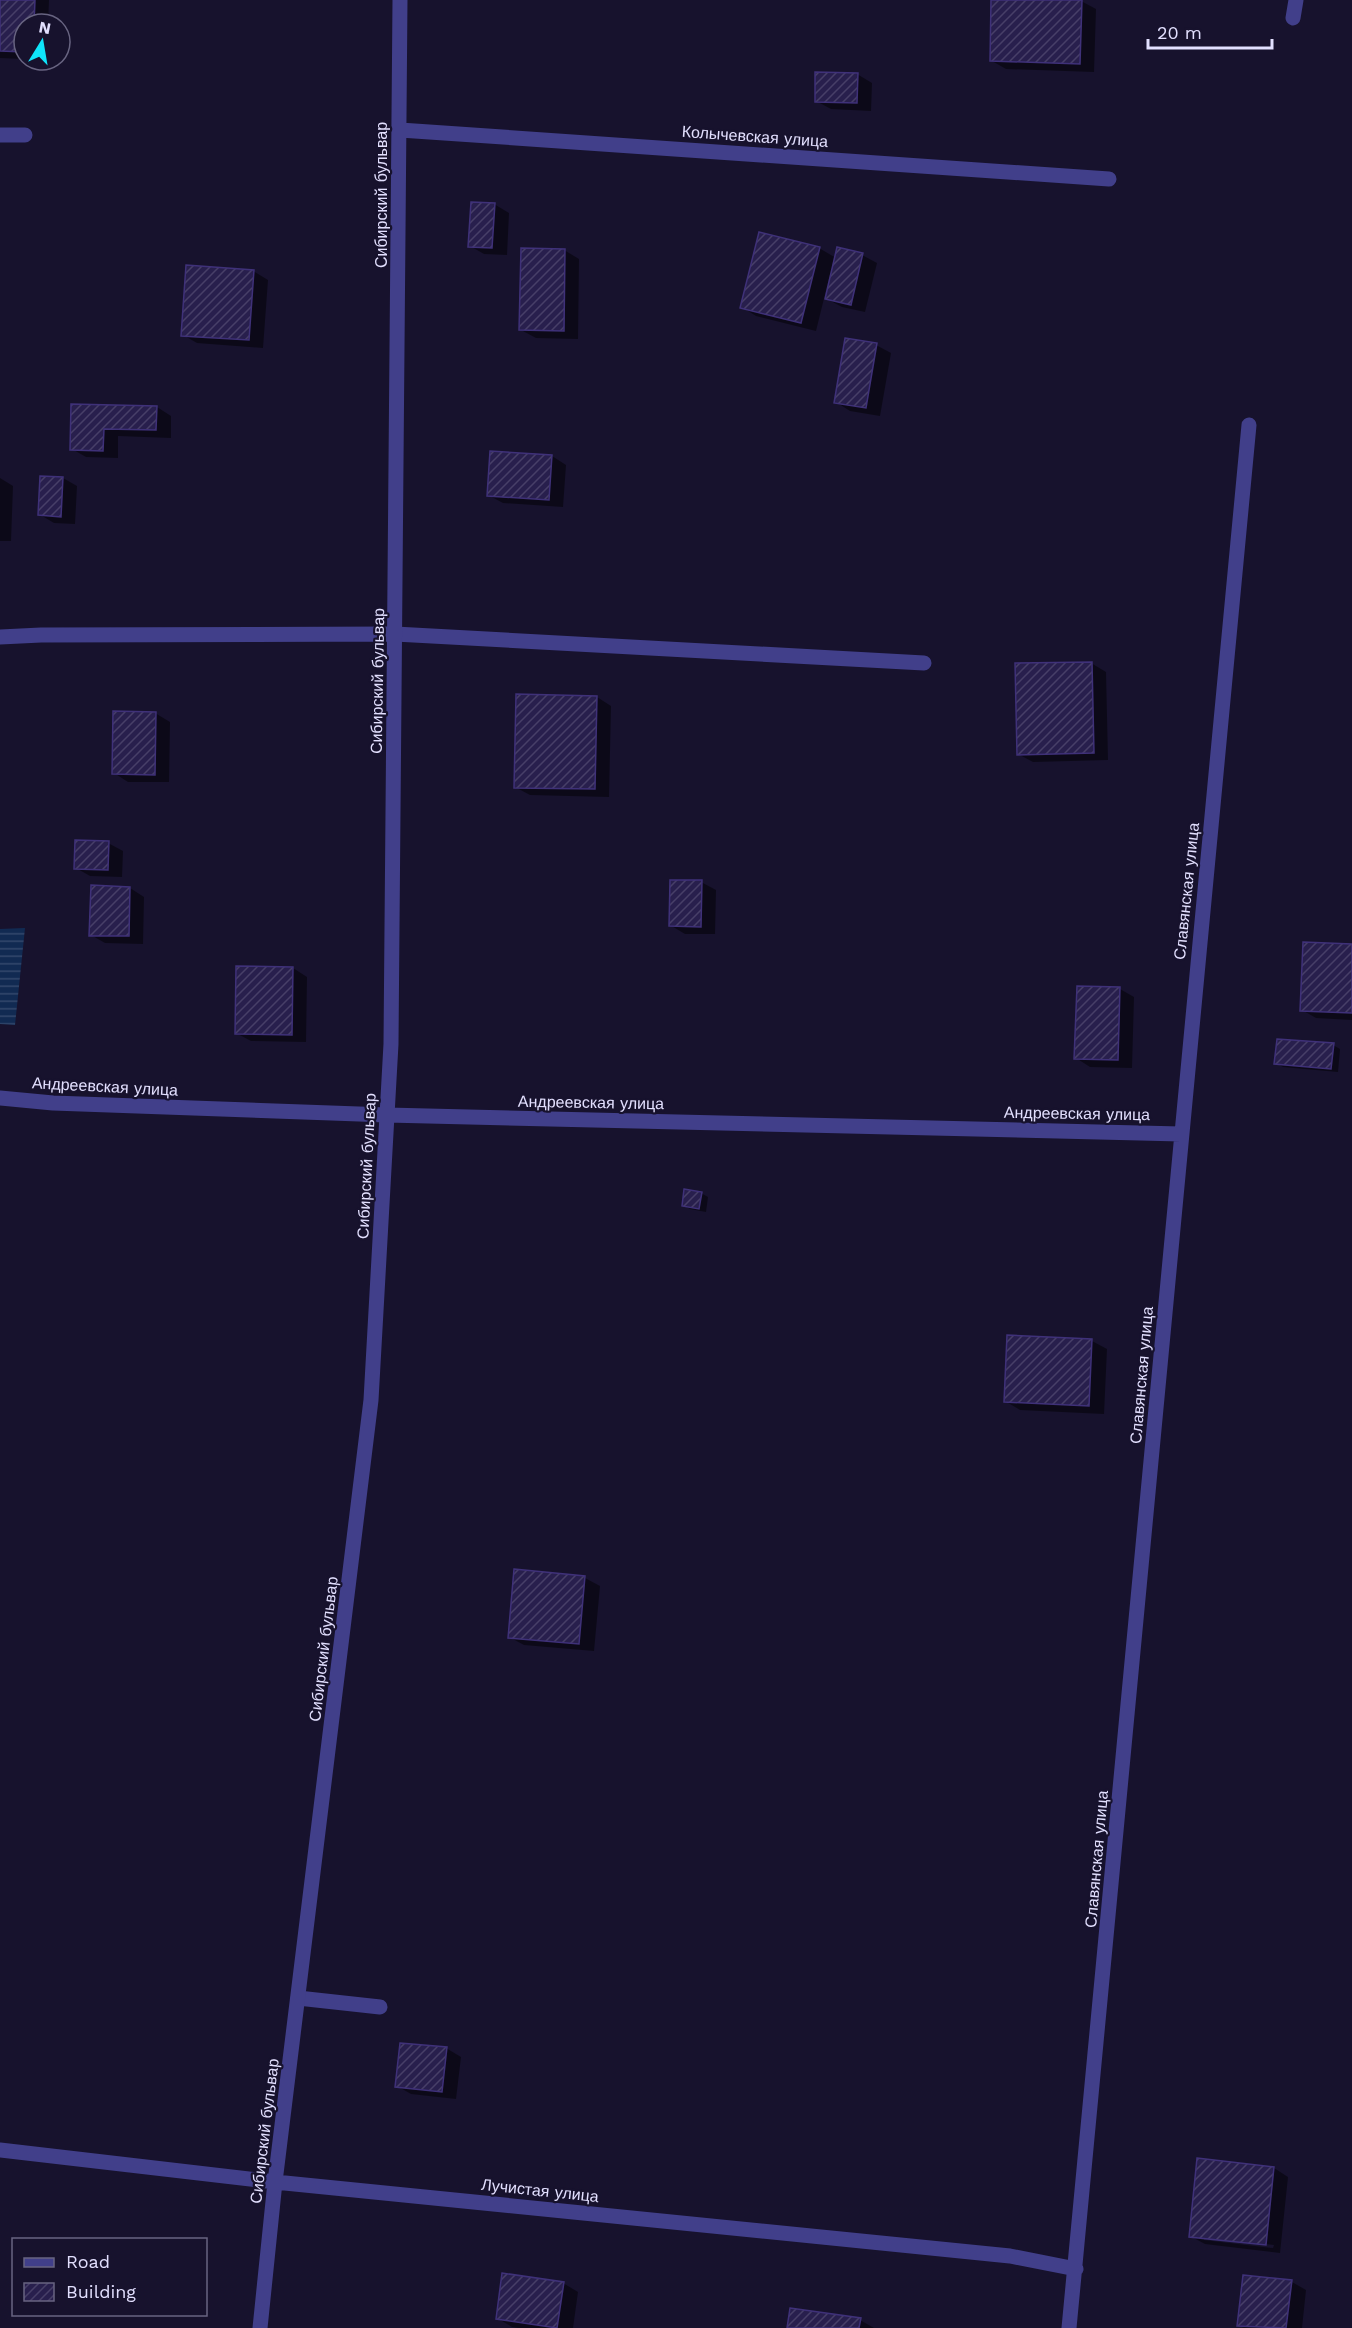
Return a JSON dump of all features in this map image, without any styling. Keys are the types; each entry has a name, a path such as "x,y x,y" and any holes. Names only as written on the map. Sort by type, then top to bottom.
{"street":[{"name":"Сибирский бульвар","path":"260,2328 275,2182 372,1400 392,1044 400,0"},
{"path":"1293,18 1296,0"},
{"name":"Колычевская улица","path":"400,130 1108,179"},
{"path":"0,135 26,135"},
{"name":"Славянская улица","path":"1069,2328 1250,425"},
{"path":"0,637 53,634 395,634 924,663"},
{"name":"Андреевская улица","path":"0,1098 53,1103 387,1115 1181,1134"},
{"path":"298,1998 380,2007"},
{"name":"Лучистая улица","path":"0,2150 275,2182 1010,2256 1076,2269"}],"water":[{"path":"25,928 15,1025 0,1024 0,929"}],"building":[{"path":"0,0 35,0 34,12 12,12 12,52 0,51"},
{"path":"991,0 1082,0 1080,64 990,61"},
{"path":"815,72 858,73 857,103 815,102"},
{"path":"471,202 495,203 492,248 468,247"},
{"path":"759,232 820,247 801,323 740,308"},
{"path":"837,247 863,253 851,305 825,299"},
{"path":"521,248 565,249 564,331 519,330"},
{"path":"186,265 254,270 249,340 181,336"},
{"path":"845,338 877,343 866,408 834,403"},
{"path":"71,404 157,406 156,430 104,429 103,451 70,450"},
{"path":"490,451 552,455 549,500 487,496"},
{"path":"40,476 63,477 61,517 38,515"},
{"path":"1092,662 1094,753 1017,755 1015,663"},
{"path":"516,694 597,696 595,789 514,788"},
{"path":"113,711 156,712 155,775 112,774"},
{"path":"75,840 109,841 108,870 74,869"},
{"path":"670,880 702,880 701,927 669,926"},
{"path":"91,885 130,887 129,936 89,936"},
{"path":"1303,942 1352,944 1352,1013 1300,1011"},
{"path":"236,966 293,967 292,1035 235,1034"},
{"path":"1077,986 1120,987 1118,1060 1074,1059"},
{"path":"1277,1039 1334,1043 1331,1069 1274,1064"},
{"path":"684,1189 702,1192 699,1209 682,1206"},
{"path":"1007,1335 1092,1339 1089,1406 1004,1402"},
{"path":"514,1569 585,1576 579,1644 508,1638"},
{"path":"400,2043 447,2047 442,2092 395,2087"},
{"path":"1197,2158 1274,2167 1266,2245 1189,2237"},
{"path":"502,2273 564,2282 557,2328 496,2319"},
{"path":"1243,2275 1292,2280 1286,2328 1237,2326"},
{"path":"790,2308 861,2318 859,2328 787,2328"}]}
